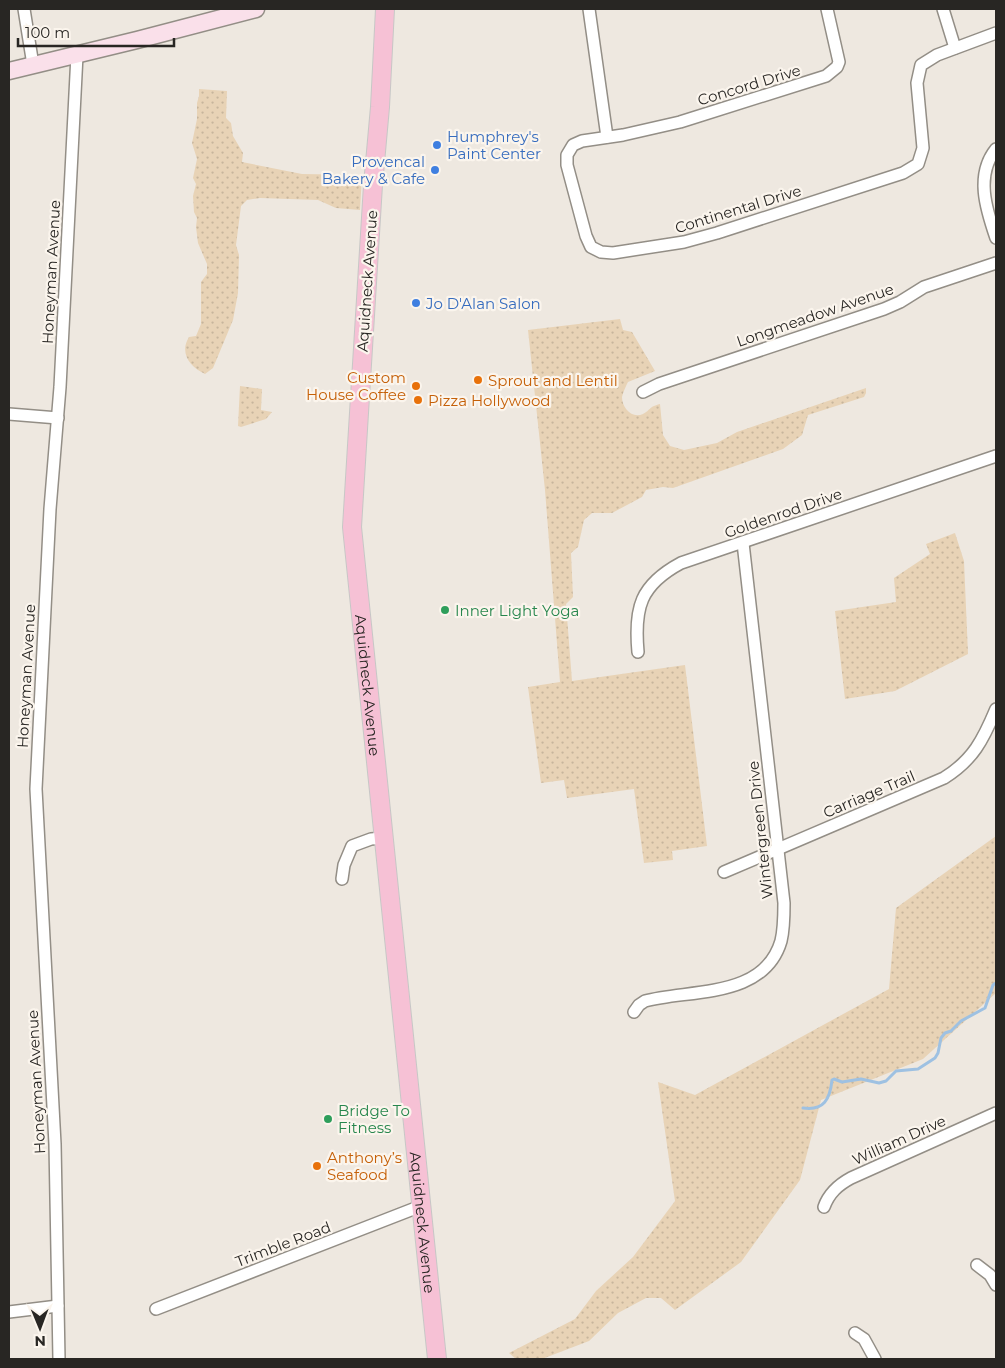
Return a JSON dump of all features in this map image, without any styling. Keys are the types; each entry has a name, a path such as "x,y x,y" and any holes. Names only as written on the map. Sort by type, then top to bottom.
{"main road":[{"path":"9,71 256,9"},
{"name":"Aquidneck Avenue","path":"385,9 352,527 437,1359"}],"street":[{"path":"24,9 34,65"},
{"path":"588,9 607,137"},
{"name":"Concord Drive","path":"607,137 680,122 826,76 838,67 840,62 826,9"},
{"path":"943,9 955,48"},
{"name":"Continental Drive","path":"607,137 573,145 567,155 567,165 579,211 591,246 601,252 613,253 684,242 862,187 903,173 918,164 922,148 918,83 921,65 937,55 996,33"},
{"name":"Honeyman Avenue","path":"59,1359 55,1144 36,789 50,509 58,418 77,55"},
{"path":"996,149 989,158 984,187 985,204 996,238"},
{"name":"Longmeadow Avenue","path":"643,392 659,384 884,309 900,302 924,287 996,263"},
{"path":"9,414 58,418"},
{"name":"Goldenrod Drive","path":"638,652 636,627 642,599 659,576 681,563 996,456"},
{"name":"Wintergreen Drive","path":"634,1012 645,1001 736,985 761,971 773,957 780,942 784,925 784,903 743,543"},
{"name":"Carriage Trail","path":"724,872 944,778 958,770 980,745 996,709"},
{"path":"342,879 344,864 352,846 371,839 383,838"},
{"name":"William Drive","path":"824,1207 827,1198 834,1189 851,1178 996,1113"},
{"name":"Trimble Road","path":"156,1309 421,1206"},
{"path":"977,1265 990,1275 996,1284"},
{"path":"9,1312 58,1306"},
{"path":"855,1333 864,1339 874,1359"}],"shaded area":[{"path":"199,89 227,91 226,118 231,123 233,136 243,153 242,162 302,174 362,175 360,210 336,208 318,200 260,198 247,200 241,206 236,245 239,255 238,293 233,320 213,368 205,374 191,363 185,349 189,337 196,336 201,324 201,282 207,274 207,264 198,243 197,218 194,212 193,196 196,184 193,178 197,159 192,143 197,119"},
{"path":"620,319 623,330 632,332 655,371 628,382 622,401 626,409 635,415 646,413 653,406 660,404 663,435 670,446 684,450 717,443 737,432 866,388 864,397 808,415 802,435 783,449 673,488 663,487 646,490 642,497 612,513 592,513 584,520 578,547 571,553 573,597 566,604 572,681 685,665 707,846 672,851 673,860 644,863 634,789 567,798 564,780 541,783 528,687 560,682 545,490 528,330"},
{"path":"240,386 262,389 261,410 272,412 266,419 241,427 238,426"},
{"path":"955,533 964,561 968,654 895,691 845,699 835,611 896,602 894,578 930,554 926,544"},
{"path":"996,836 996,993 923,1059 821,1100 800,1180 741,1262 675,1310 661,1298 646,1298 618,1313 589,1341 542,1359 516,1359 509,1353 575,1319 596,1291 633,1257 675,1201 658,1082 695,1095 889,989 896,908"}],"waterway":[{"path":"803,1108 816,1108 825,1102 834,1079 842,1082 861,1079 879,1083 886,1081 896,1071 918,1069 935,1058 941,1038 945,1033 951,1031 961,1021 985,1008 993,985 996,983"}],"place":[{"name":"Humphrey's Paint Center","path":"437,145"},
{"name":"Provencal Bakery & Cafe","path":"435,170"},
{"name":"Jo D'Alan Salon","path":"416,303"},
{"name":"Sprout and Lentil","path":"478,380"},
{"name":"Custom House Coffee","path":"416,386"},
{"name":"Pizza Hollywood","path":"418,400"},
{"name":"Inner Light Yoga","path":"445,610"},
{"name":"Bridge To Fitness","path":"328,1119"},
{"name":"Anthony’s Seafood","path":"317,1166"}]}
